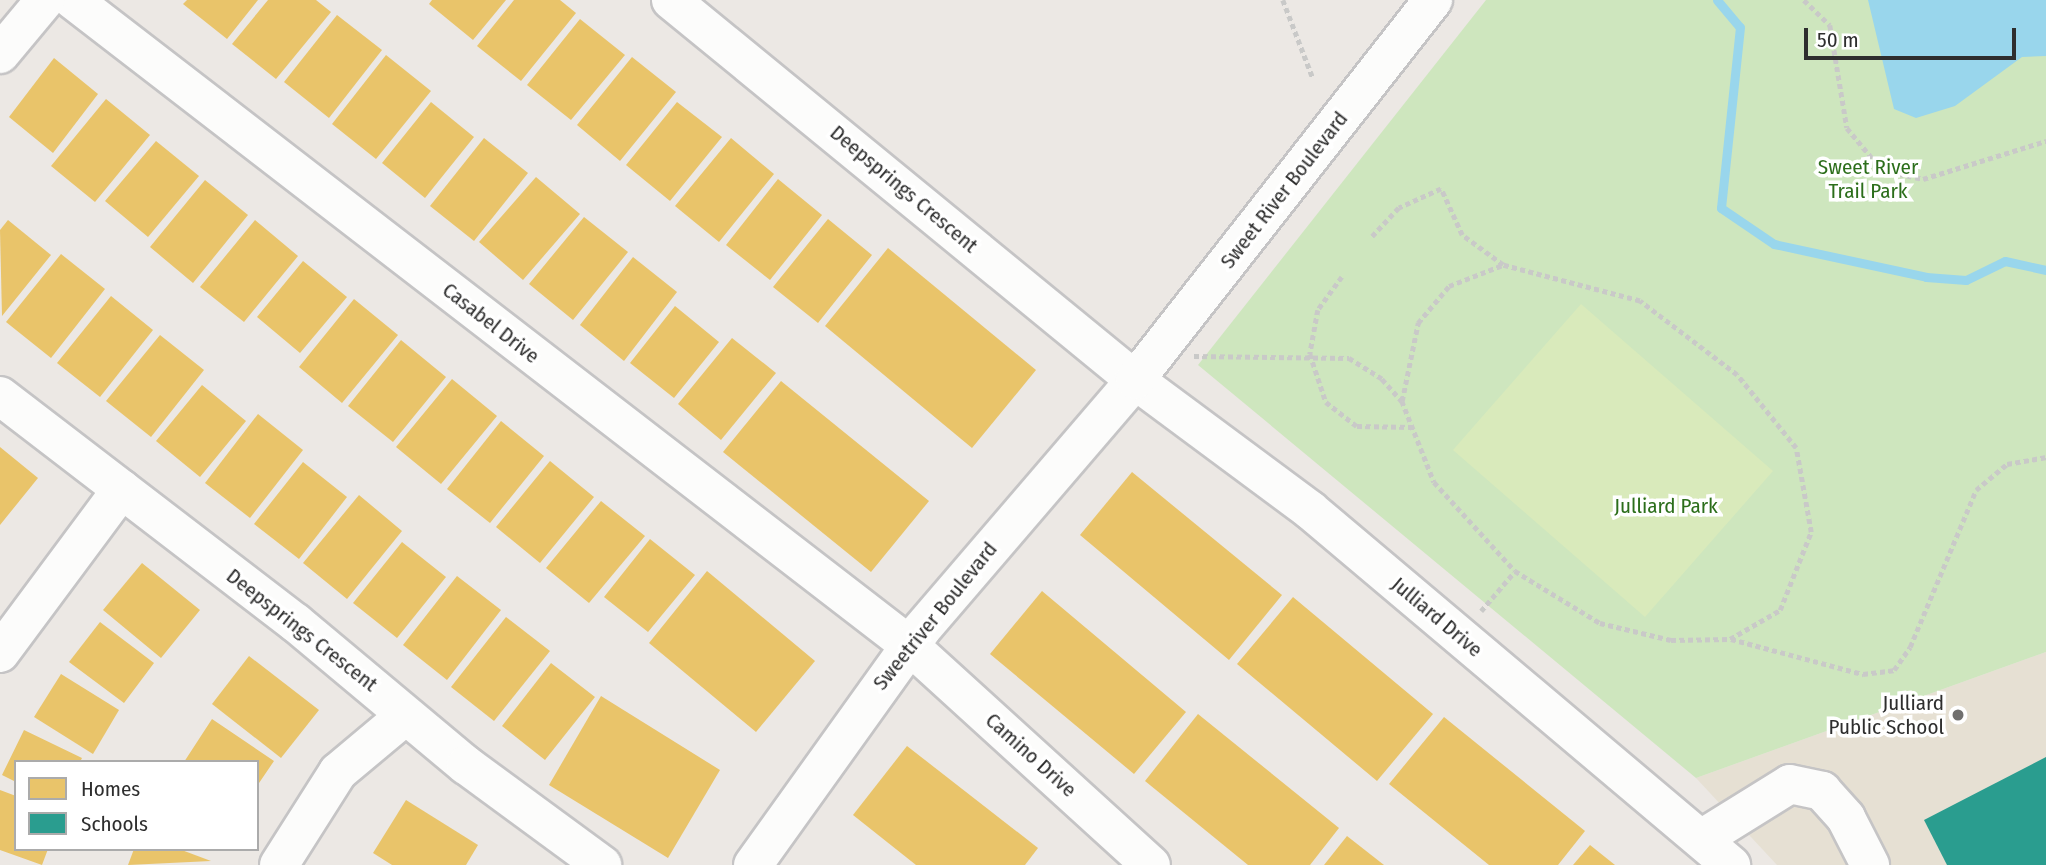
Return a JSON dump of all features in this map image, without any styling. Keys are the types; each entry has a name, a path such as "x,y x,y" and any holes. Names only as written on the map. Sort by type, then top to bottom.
{"street":[{"path":"0,54 45,0"},
{"name":"Casabel Drive","path":"73,0 909,645"},
{"name":"Deepsprings Crescent","path":"671,0 1135,380"},
{"name":"Sweet River Boulevard","path":"1135,380 1433,0"},
{"name":"Sweetriver Boulevard","path":"753,865 909,645 1135,380"},
{"name":"Julliard Drive","path":"1135,380 1310,510 1703,838 1731,865"},
{"name":"Deepsprings Crescent","path":"0,396 122,489 405,716 602,865"},
{"path":"0,653 122,489"},
{"name":"Camino Drive","path":"909,645 1152,865"},
{"path":"279,865 338,772 405,716"},
{"path":"1703,838 1790,784 1822,791 1846,818 1870,865"}],"path":[{"path":"1283,0 1313,78"},
{"path":"1804,0 1830,25 1847,128 1882,170 1923,179 2046,141"},
{"path":"1371,238 1399,208 1441,189 1462,235 1503,265 1640,301 1737,375 1796,448 1811,532 1780,610 1730,639"},
{"path":"1402,401 1418,323 1449,286 1503,265"},
{"path":"1342,277 1318,310 1310,354 1326,402 1356,426 1412,427"},
{"path":"1193,355 1235,360 1310,354 1349,358 1402,401 1434,482 1515,571 1600,623 1671,640 1730,639 1863,674 1894,670 1910,647 1976,489 2007,464 2046,457"},
{"path":"1460,636 1515,571"}],"shaded area":[{"name":"Julliard Public School","path":"2046,652 2046,865 1777,865 1696,778"}],"green space":[{"name":"Julliard Park","path":"1486,0 2046,0 2046,652 1696,778 1198,365"},
{"path":"1581,304 1773,471 1645,617 1453,450"}],"water":[{"path":"1868,0 2046,0 2046,56 2022,57 1955,106 1916,118 1894,109"}],"building: Homes":[{"path":"187,0 258,0 227,39 183,4"},
{"path":"268,0 316,0 331,12 276,79 232,44"},
{"path":"432,0 506,0 473,40 429,4"},
{"path":"514,0 560,0 576,13 521,81 477,46"},
{"path":"337,15 382,50 329,118 284,82"},
{"path":"580,19 625,55 571,120 527,85"},
{"path":"386,55 431,91 376,159 332,124"},
{"path":"632,57 676,92 620,161 577,125"},
{"path":"54,58 98,94 53,153 9,117"},
{"path":"106,99 150,135 95,202 51,166"},
{"path":"431,102 474,137 425,198 382,163"},
{"path":"677,102 722,137 670,201 626,165"},
{"path":"484,138 528,173 474,241 430,206"},
{"path":"731,138 774,174 719,242 675,206"},
{"path":"156,141 199,176 148,237 105,201"},
{"path":"536,177 580,214 523,280 479,242"},
{"path":"778,179 822,215 770,280 726,245"},
{"path":"205,180 248,215 193,283 150,247"},
{"path":"584,217 628,252 573,320 529,284"},
{"path":"828,219 872,255 818,323 773,287"},
{"path":"8,220 51,255 2,316 0,230"},
{"path":"255,220 298,256 244,322 200,287"},
{"path":"888,248 1036,370 972,448 825,326"},
{"path":"61,254 105,289 51,358 6,322"},
{"path":"633,257 677,292 624,361 580,325"},
{"path":"303,261 347,297 300,353 257,317"},
{"path":"111,296 153,330 100,397 57,363"},
{"path":"354,299 398,335 342,403 299,367"},
{"path":"675,306 719,342 674,398 630,363"},
{"path":"160,335 204,370 151,437 106,401"},
{"path":"732,338 776,373 721,440 678,404"},
{"path":"401,340 446,377 393,442 348,406"},
{"path":"452,379 497,416 441,484 396,447"},
{"path":"781,381 929,501 871,572 723,452"},
{"path":"202,385 246,421 200,477 156,441"},
{"path":"258,414 303,450 250,518 205,483"},
{"path":"501,421 544,456 490,523 447,489"},
{"path":"0,447 38,478 0,525"},
{"path":"550,461 594,497 540,563 496,527"},
{"path":"303,462 347,497 299,559 254,524"},
{"path":"1132,472 1282,595 1229,660 1080,535"},
{"path":"359,495 402,531 347,599 303,563"},
{"path":"601,501 645,536 589,603 546,568"},
{"path":"650,539 695,575 648,632 604,597"},
{"path":"402,542 446,577 397,638 353,603"},
{"path":"142,563 200,610 161,658 103,610"},
{"path":"707,571 815,661 756,732 649,643"},
{"path":"457,576 501,610 447,680 403,645"},
{"path":"1042,591 1186,712 1134,774 990,654"},
{"path":"1293,597 1433,714 1377,781 1237,664"},
{"path":"506,617 550,651 494,721 451,687"},
{"path":"100,622 154,663 124,703 69,662"},
{"path":"249,656 319,710 281,758 212,704"},
{"path":"551,663 595,697 545,760 502,726"},
{"path":"61,674 119,710 93,754 34,717"},
{"path":"601,696 720,770 668,858 549,785"},
{"path":"1198,714 1339,828 1310,865 1248,865 1145,781"},
{"path":"1444,717 1585,831 1558,865 1489,865 1389,784"},
{"path":"212,719 274,761 259,783 259,760 185,760"},
{"path":"24,730 82,758 14,760 14,781 2,775"},
{"path":"907,746 1038,848 1025,865 916,865 853,815"},
{"path":"0,790 14,795 14,851 47,851 42,865 0,850"},
{"path":"406,800 478,845 466,865 392,865 373,853"},
{"path":"1347,836 1384,865 1324,865"},
{"path":"1590,845 1615,865 1573,865"},
{"path":"133,851 184,851 211,861 128,865"}],"building: Schools":[{"path":"2046,757 2046,865 1947,865 1924,820"}],"waterway":[{"path":"1717,0 1740,27 1721,208 1774,244 1926,277 1966,280 2005,261 2046,270"}],"place":[{"name":"Julliard Public School","path":"1958,715"}],"park label":[{"name":"Sweet River Trail Park","path":"1868,179"}]}
